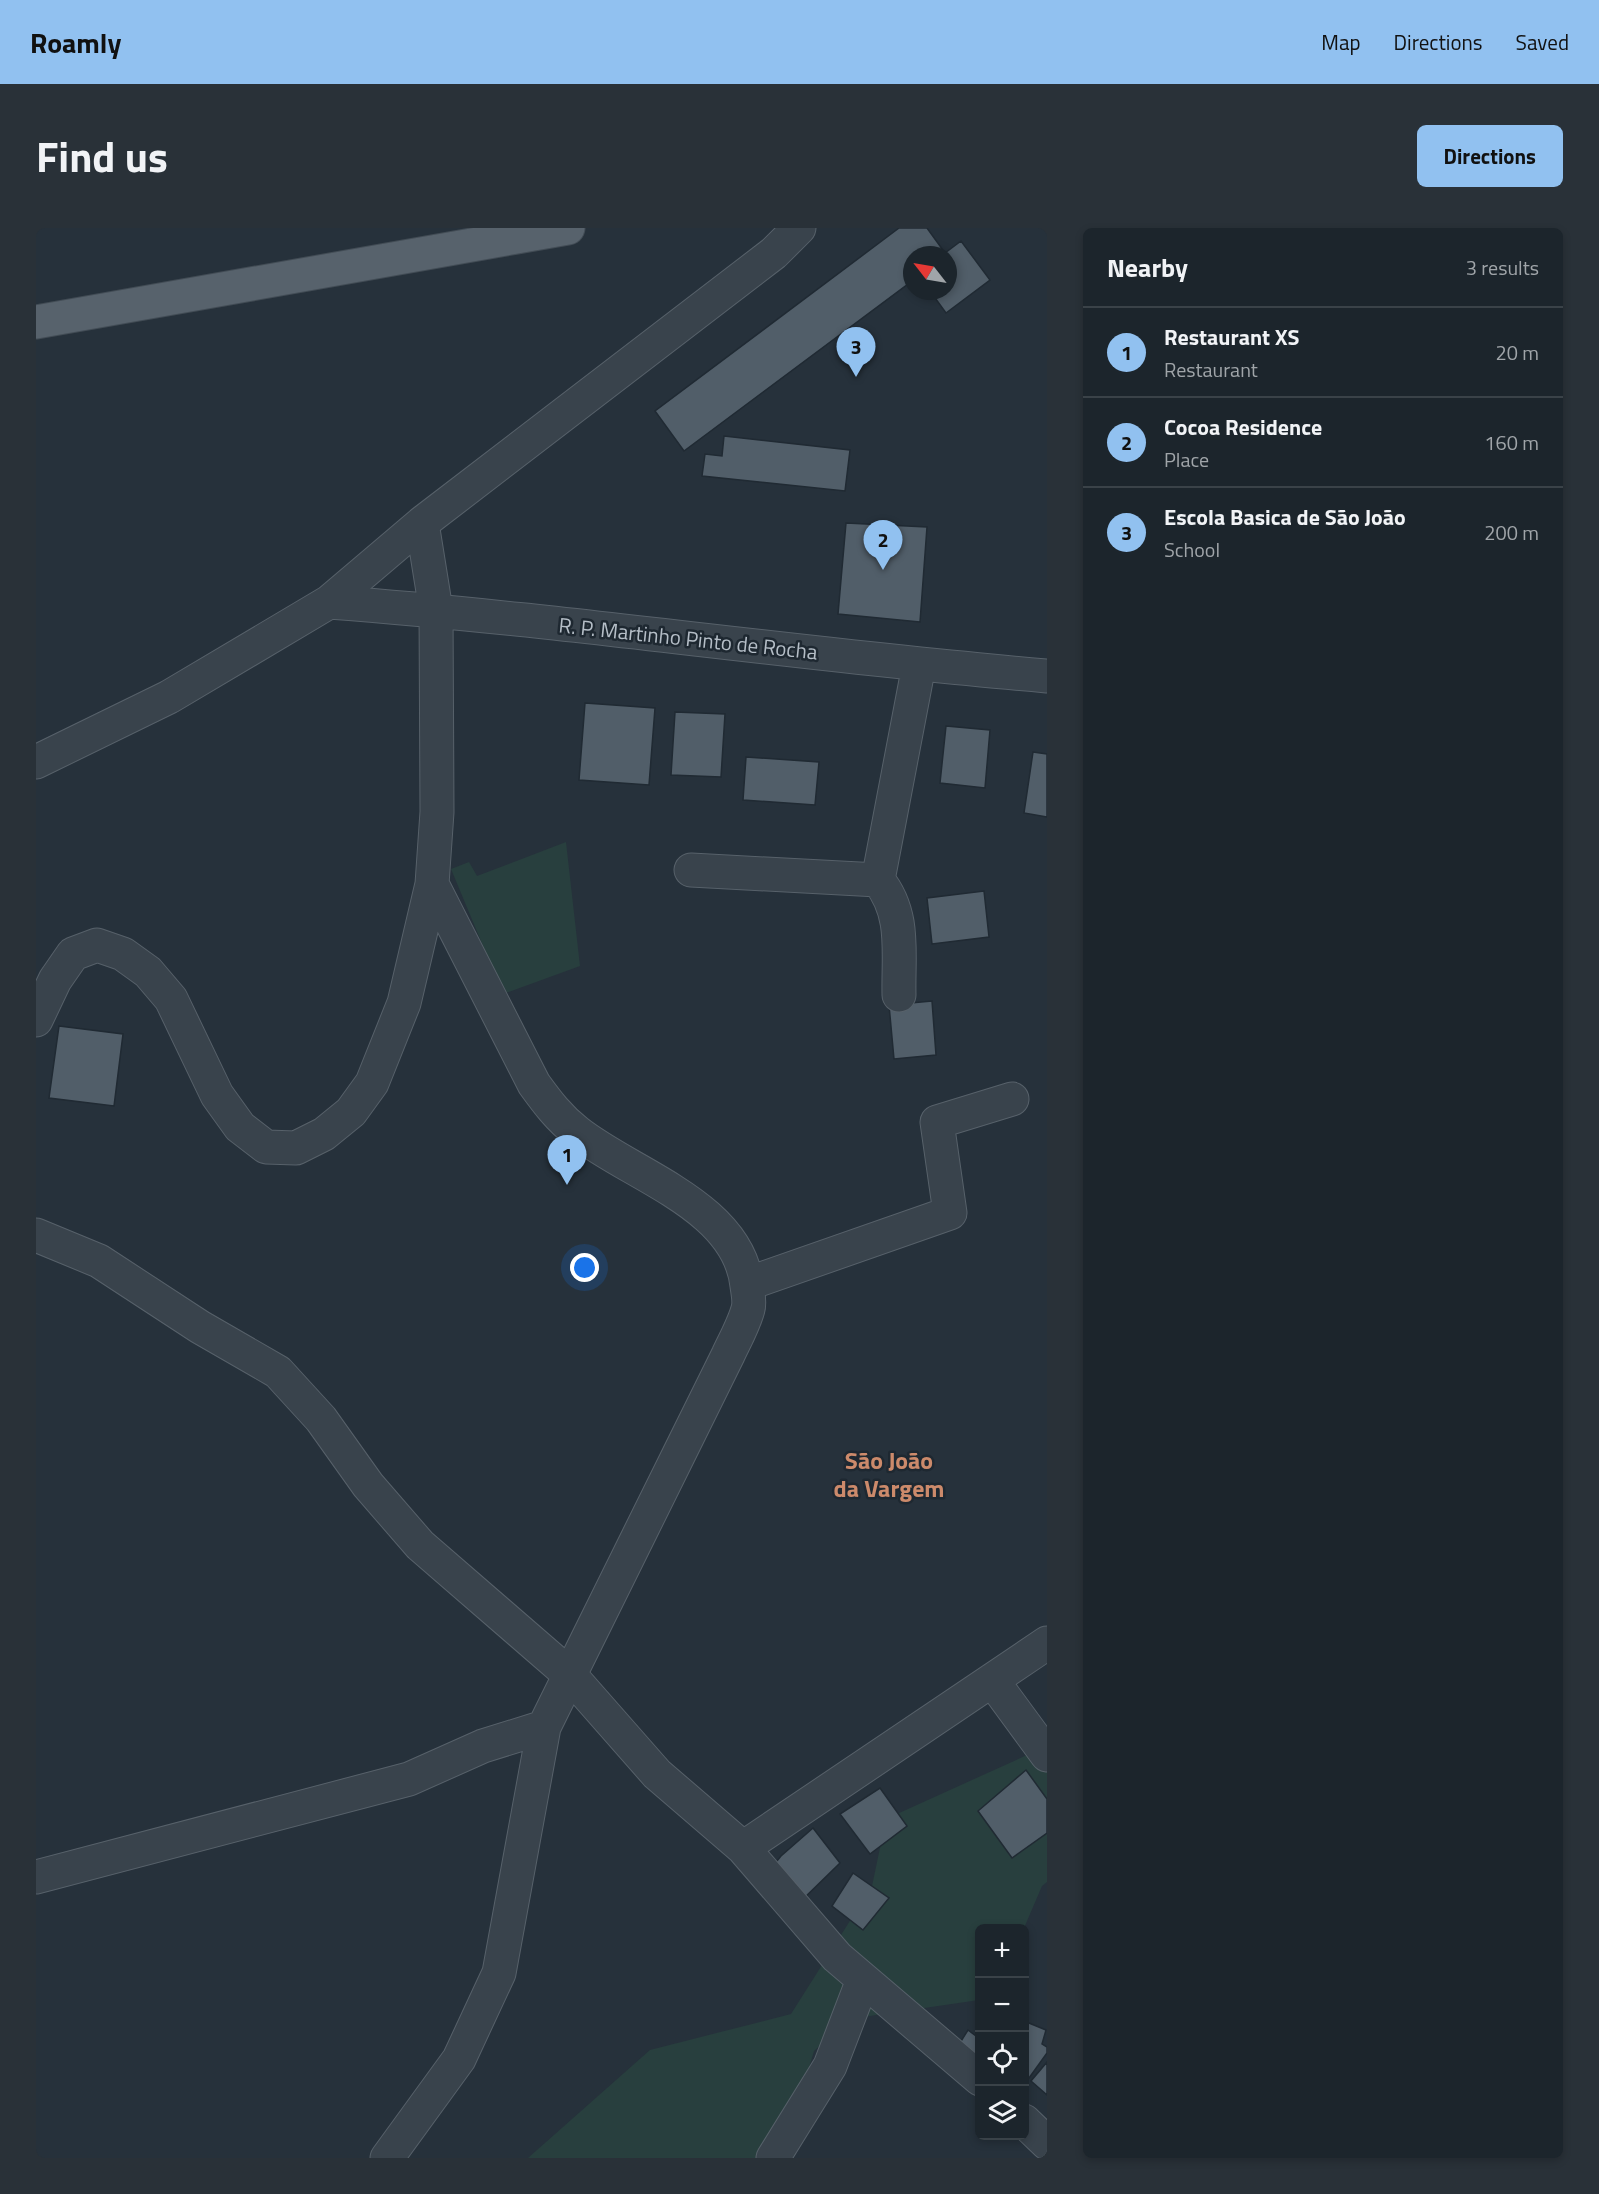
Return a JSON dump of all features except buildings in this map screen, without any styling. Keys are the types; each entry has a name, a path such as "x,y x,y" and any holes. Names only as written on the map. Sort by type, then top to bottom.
{"main road":[{"path":"36,322 568,228"}],"street":[{"path":"36,762 169,697 329,602 422,523 774,241 799,228"},
{"path":"36,1020 55,980 72,954 97,945 123,954 148,972 171,999 217,1095 240,1127 266,1147 296,1148 324,1134 351,1112 372,1083 404,1003 432,884 437,812 436,610 422,523"},
{"name":"R. P. Martinho Pinto de Rocha","path":"329,602 436,610 919,665 1047,676"},
{"path":"878,880 919,665"},
{"path":"691,870 878,880 890,894 898,915 899,995"},
{"path":"387,2158 459,2058 499,1973 544,1726 728,1355 749,1307 746,1272 732,1240 703,1214 650,1176 605,1152 553,1112 534,1084 432,884"},
{"path":"747,1284 950,1213 938,1122 1012,1099"},
{"path":"36,1235 99,1261 200,1327 278,1372 321,1419 368,1485 420,1545 570,1675 657,1774 743,1848 837,1957 975,2075"},
{"path":"743,1848 1047,1643"},
{"path":"992,1680 1047,1755"},
{"path":"36,1877 409,1779 483,1746 544,1726"},
{"path":"772,2158 830,2066 863,1980"},
{"path":"1029,2126 1047,2143"}],"green space":[{"path":"566,842 580,966 503,994 451,869 469,862 477,876"},
{"path":"1047,1746 1047,1882 1042,1886 1026,1924 975,1924 975,2001 849,2019 814,2051 782,2158 528,2158 650,2050 791,2014 872,1886 886,1819"}],"place":[{"name":"Escola Basica de São João","path":"856,377"},
{"name":"Cocoa Residence","path":"883,570"},
{"name":"Restaurant XS","path":"567,1185"}],"district":[{"name":"São João da Vargem","path":"889,1475"}]}
